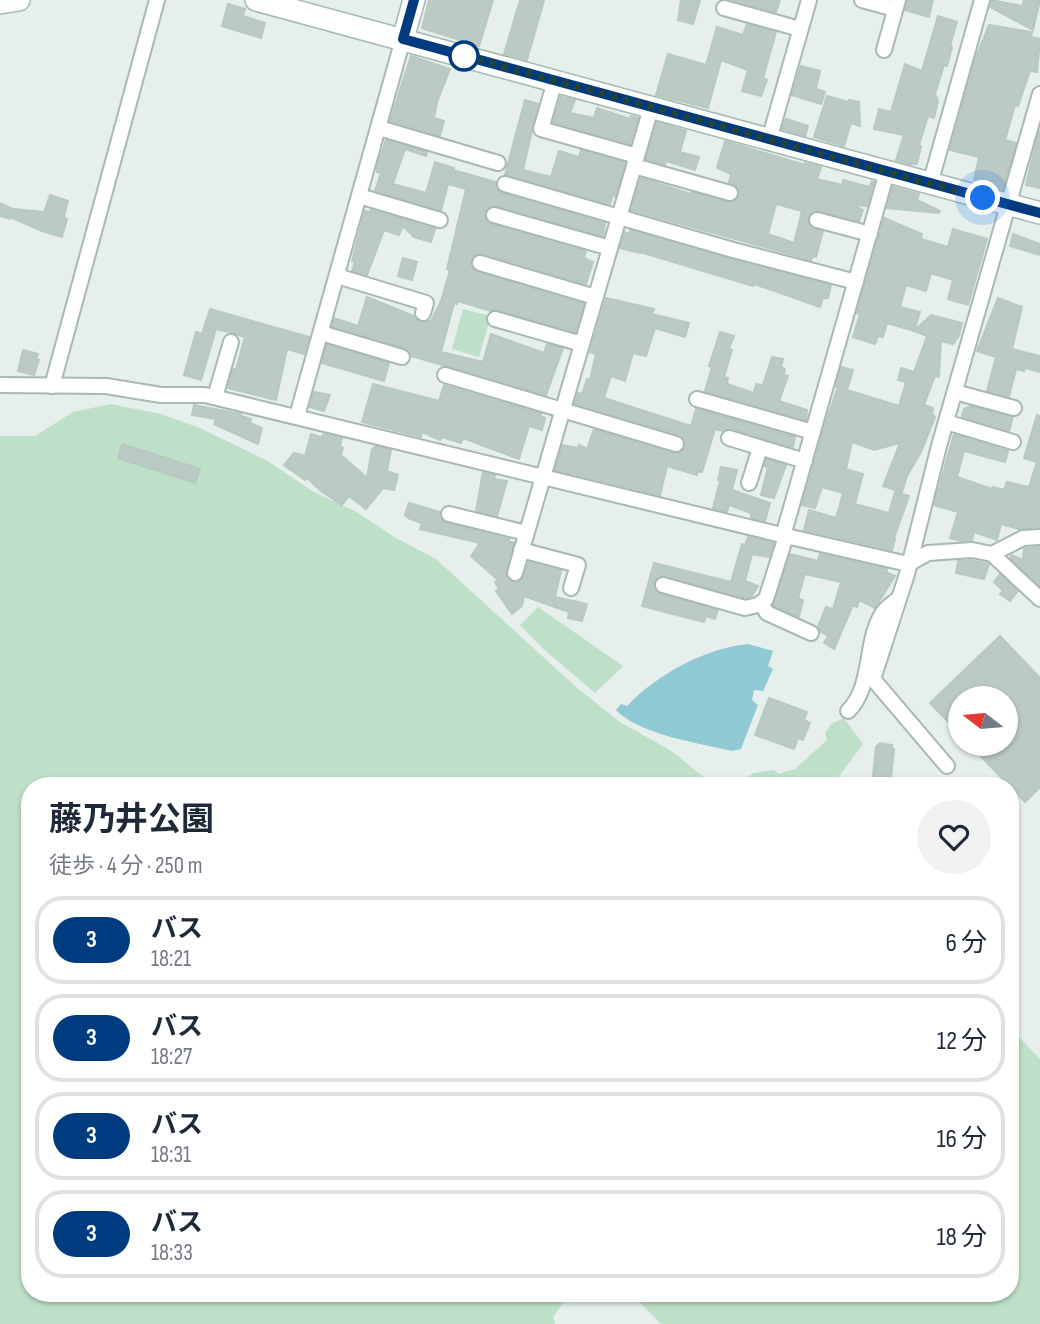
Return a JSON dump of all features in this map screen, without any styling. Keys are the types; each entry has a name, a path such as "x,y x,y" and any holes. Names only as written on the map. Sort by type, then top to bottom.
{"main road":[{"path":"0,3 19,0"},
{"path":"256,0 1040,213"},
{"path":"403,39 414,0"}],"street":[{"path":"51,386 157,0"},
{"path":"769,140 809,0"},
{"path":"862,0 897,5 884,50"},
{"path":"930,184 982,0"},
{"path":"724,8 800,29"},
{"path":"297,416 403,39"},
{"path":"555,81 541,129 635,161 708,179 730,193"},
{"path":"947,766 873,679 899,598 946,422 1038,111 1040,94"},
{"path":"515,573 651,108"},
{"path":"379,128 498,163"},
{"path":"663,585 745,608 766,599 887,172"},
{"path":"505,184 733,250 856,282"},
{"path":"359,196 440,220"},
{"path":"494,215 610,248"},
{"path":"817,220 870,234"},
{"path":"480,263 595,297"},
{"path":"337,276 426,303 423,313"},
{"path":"495,319 582,344"},
{"path":"321,333 401,356"},
{"path":"215,397 231,342"},
{"path":"445,375 676,444"},
{"path":"0,384 106,386 160,395 215,397 908,564 928,553 972,550 992,554 1040,599"},
{"path":"955,391 1013,408"},
{"path":"698,399 813,432"},
{"path":"946,422 1013,442"},
{"path":"729,438 805,461"},
{"path":"749,484 760,447"},
{"path":"449,514 526,534"},
{"path":"992,554 1023,538 1040,537"},
{"path":"521,550 578,565 571,588"},
{"path":"848,711 856,704 862,688 870,648 882,613 899,598"},
{"path":"761,603 767,612 811,634"}],"green space":[{"path":"463,309 491,316 479,357 452,349"},
{"path":"111,404 161,414 200,428 266,460 314,492 355,511 396,538 436,559 576,687 620,722 670,750 704,777 21,777 21,1302 564,1302 553,1317 555,1324 0,1324 0,436 35,436 73,412"},
{"path":"538,607 623,666 595,693 520,625"},
{"path":"844,718 863,744 839,777 749,777 753,773 774,770 779,774 795,769 827,740 825,733 831,724"},
{"path":"1019,1037 1040,1059 1040,1324 661,1324 639,1302 1019,1302"}],"water":[{"path":"748,644 773,651 768,666 773,669 763,691 754,690 752,700 758,705 741,749 732,751 671,737 640,726 616,710 621,704 627,706 667,674 698,657"}],"building":[{"path":"429,0 493,0 479,46 422,28"},
{"path":"520,0 544,0 527,60 504,54"},
{"path":"681,0 700,0 693,24 678,20"},
{"path":"731,0 780,0 776,12"},
{"path":"908,0 933,0 929,17 905,10"},
{"path":"991,0 1022,6 1024,0 1040,0 1033,30 990,7"},
{"path":"228,4 245,9 243,16 265,23 261,38 222,26"},
{"path":"938,16 957,22 947,66 944,65 935,94 938,101 934,118 928,116 919,145 917,164 910,164 896,160 904,135 874,129 879,109 891,112 905,64 922,71"},
{"path":"747,24 776,32 763,78 767,80 761,96 742,91 748,70 721,60 708,108 656,95 668,54 706,65 717,27 743,35"},
{"path":"989,25 1032,32 1031,37 1040,39 1037,72 1030,71 1018,106 1015,105 1005,140 1016,143 1003,189 974,180 979,157 950,150 976,57"},
{"path":"411,56 450,69 437,102 434,118 444,121 440,136 390,121"},
{"path":"801,66 820,71 816,89 825,92 821,104 792,95"},
{"path":"827,96 859,102 860,126 851,123 844,146 814,137"},
{"path":"561,97 575,100 570,113 594,118 597,108 630,119 631,116 638,118 630,144 553,122"},
{"path":"525,100 538,104 523,170 551,177 559,151 579,157 581,150 625,163 610,204 505,175"},
{"path":"786,119 808,126 805,136 782,129"},
{"path":"657,122 686,131 680,152 699,157 695,170 666,161 665,165 646,159"},
{"path":"1040,131 1040,188 1026,185"},
{"path":"386,140 427,152 426,156 405,149 393,184 426,193 435,162 496,182 502,193 605,223 603,236 497,206 491,206 485,212 485,218 491,224 586,251 584,258 593,262 586,284 483,254 474,256 471,261 477,272 584,304 575,332 498,310 491,311 458,301 457,304 454,303 441,352 483,362 491,334 544,353 547,344 563,348 546,395 411,356 405,348 332,326 334,318 358,326 367,297 414,316 421,322 431,321 441,301 450,270 447,269 466,189 448,184 441,210 375,191 381,173 377,172 377,167"},
{"path":"725,141 805,165 821,167 817,179 842,185 843,180 869,187 872,181 874,182 867,206 852,205 863,210 859,221 819,211 811,213 808,218 810,226 823,231 816,257 813,256 811,260 631,210 641,178 691,194 692,192 728,202 736,200 739,191 729,183 731,174 717,168","holes":["776,204 802,211 794,243 768,234"]},
{"path":"893,187 919,194 917,200 940,211 939,213 887,208"},
{"path":"50,195 68,201 62,237 10,217 0,216 0,203 13,209 44,212"},
{"path":"371,210 435,229 431,242 414,237 403,226 399,235 384,230 367,275 352,271 355,262 352,261 365,211"},
{"path":"884,218 922,234 921,239 948,247 953,229 987,239 968,305 948,299 953,280 931,273 926,291 906,285 900,307 920,312 914,331 887,323 883,337 878,336 875,344 853,337 860,314 857,313"},
{"path":"630,230 831,285 828,298 823,298 820,307 754,284 753,286 620,248 625,232 630,234"},
{"path":"1013,234 1040,244 1040,255 1010,246"},
{"path":"403,258 417,262 412,280 398,276"},
{"path":"606,298 654,309 652,314 689,323 685,337 655,328 646,356 633,353 625,381 611,376 604,398 691,426 696,409 795,437 793,447 732,429 715,429 702,472 697,475 667,466 660,495 555,470 562,445 578,448 579,445 587,449 594,429 673,453 682,451 685,446 679,435 575,404 578,393 582,394 587,379 590,380 596,354 590,352"},
{"path":"998,298 1022,307 1012,349 1040,356 1040,372 1025,368 1024,371 1016,369 1009,397 987,391 996,357 977,351"},
{"path":"210,309 309,337 304,354 287,349 276,400 228,388 245,337 233,333 216,329 201,380 184,375 196,332 202,334"},
{"path":"931,315 962,323 959,336 953,344 941,341 939,377 935,376 924,405 933,408 932,414 935,417 902,492 883,486 900,443 874,450 852,442 846,469 863,474 855,504 889,513 895,492 909,496 892,550 804,530 809,510 836,518 843,493 822,487 815,508 802,505 838,387 841,367 853,370 847,390 899,406 906,382 898,380 901,368 914,372 927,336 914,331"},
{"path":"720,332 734,336 724,377 728,378 727,384 754,393 756,384 763,385 772,357 783,359 781,367 785,369 784,375 788,376 779,401 807,410 806,420 705,391 712,367 709,366"},
{"path":"327,345 389,363 384,381 322,363"},
{"path":"23,350 38,354 36,359 39,360 34,375 18,371"},
{"path":"373,384 439,401 444,385 541,414 540,416 545,418 542,430 529,426 519,459 463,438 461,443 442,437 440,440 422,432 421,437 362,422"},
{"path":"314,392 330,395 324,411 310,407"},
{"path":"194,405 241,414 251,419 250,423 262,428 258,444 214,424 216,419 192,415"},
{"path":"971,406 1013,417 1009,431 962,417 964,409"},
{"path":"1037,415 1040,416 1040,527 1019,529 1001,524 997,540 974,532 972,540 950,538 958,512 934,505 954,434 1008,451 1005,462 964,451 957,477 992,489 1004,490 1007,482 1029,487 1037,462 1024,458"},
{"path":"311,434 342,438 341,455 367,478 372,449 376,446 391,450 387,471 398,475 394,490 383,488 366,509 349,496 342,505 321,491 307,478 305,480 284,465 294,453 305,456"},
{"path":"122,444 200,469 195,483 118,458"},
{"path":"766,459 786,465 774,498 761,495 768,467 764,466"},
{"path":"721,467 737,470 732,490 770,503 765,521 751,518 751,513 729,505 727,512 713,508"},
{"path":"483,472 495,475 494,479 507,481 497,516 476,511"},
{"path":"409,503 440,512 442,520 447,523 509,539 508,541 514,543 506,575 512,582 522,579 528,562 561,571 555,597 587,604 582,621 568,618 569,612 524,596 522,606 512,614 496,591 499,589 495,582 498,580 471,556 480,543 420,529 422,523 405,515"},
{"path":"748,537 774,543 769,557 752,554 745,581 758,586 751,597 745,598 661,576 654,582 657,592 718,610 715,619 706,616 704,622 642,606 654,563 731,582 742,544 745,545"},
{"path":"1040,547 1040,586 1010,558 1012,555 1023,560 1024,548"},
{"path":"790,554 818,561 820,554 887,569 886,572 895,576 875,608 859,600 857,607 853,605 834,649 824,643 828,636 818,627 826,607 833,609 841,582 805,574 798,598 803,600 799,617 773,605"},
{"path":"971,560 989,564 984,579 956,573 958,561"},
{"path":"1000,574 1018,591 1010,601 1000,594 1003,591 994,582"},
{"path":"1000,636 1040,678 1040,787 1025,802 1019,796 1019,777 1001,777 981,756 1018,756 1018,686 948,686 948,722 930,703"},
{"path":"769,698 807,712 804,720 810,723 803,740 798,738 794,749 755,735"},
{"path":"880,743 892,745 894,749 891,777 873,776 876,747"}],"bus line":[{"name":"3","path":"414,0 403,39 1040,213"}],"route":[{"path":"464,56 454,53 983,198"}]}
